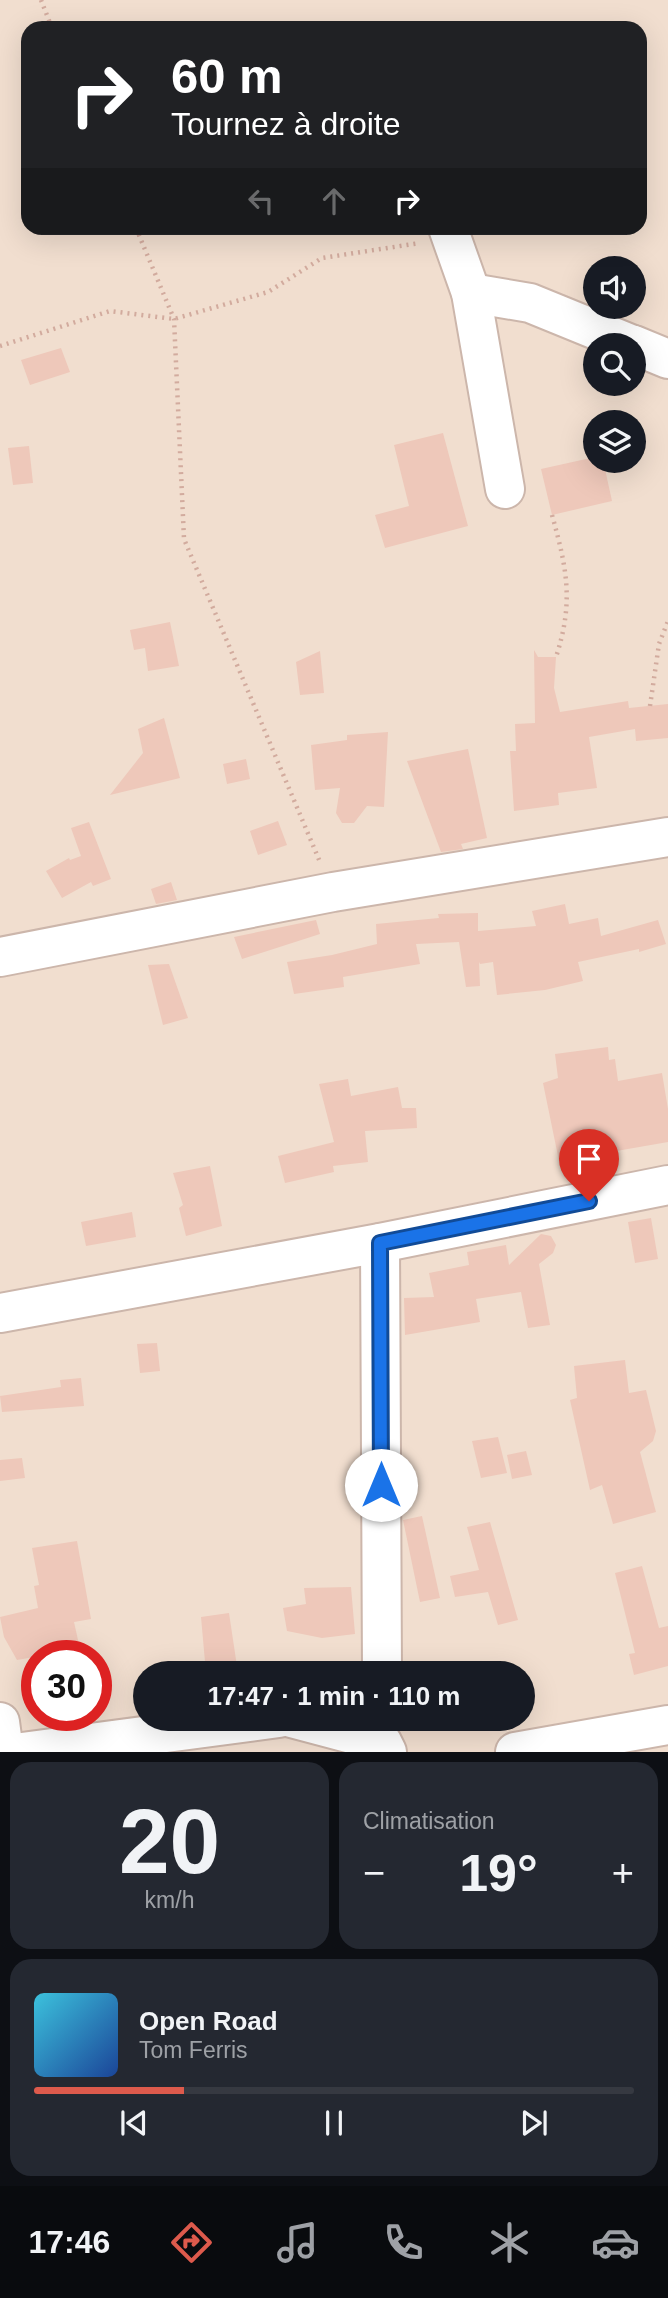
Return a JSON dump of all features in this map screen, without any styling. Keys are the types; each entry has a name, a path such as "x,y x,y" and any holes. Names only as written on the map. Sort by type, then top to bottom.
{"street":[{"path":"450,235 471,293 505,488"},
{"path":"471,293 530,303 604,333"},
{"path":"646,350 668,359"},
{"path":"0,957 333,892 668,837"},
{"path":"0,1313 380,1243 668,1185"},
{"path":"380,1243 382,1661"},
{"path":"0,1722 4,1752"},
{"path":"515,1752 668,1725"},
{"path":"22,1752 181,1731"},
{"path":"355,1731 384,1737"}],"path":[{"path":"41,0 49,21"},
{"path":"139,235 174,319 184,540 333,892"},
{"path":"0,346 110,311 174,319 268,292 322,258 439,235"},
{"path":"552,515 568,587 562,638 556,657"},
{"path":"650,706 659,644 668,621"}],"shaded area":[{"path":"0,0 668,0 668,1752 0,1752"}],"building":[{"path":"61,348 70,372 30,385 21,360"},
{"path":"443,433 468,526 385,548 375,515 409,506 394,445"},
{"path":"29,446 33,483 13,485 8,448"},
{"path":"583,460 583,473 606,473 612,501 552,515 541,469"},
{"path":"170,622 179,666 148,671 145,648 134,650 130,630"},
{"path":"534,650 538,657 556,657 554,688 560,712 628,701 629,708 668,704 668,738 636,741 635,729 589,737 597,788 558,793 559,805 514,811 510,751 516,751 515,724 535,723"},
{"path":"320,651 324,693 300,695 296,662"},
{"path":"164,718 180,778 110,795 143,753 138,729"},
{"path":"388,732 384,807 367,806 354,823 342,823 336,813 340,788 315,790 311,745 347,740 347,735"},
{"path":"468,749 487,838 461,844 463,849 441,852 407,761"},
{"path":"246,759 250,779 227,784 223,764"},
{"path":"278,821 287,845 258,855 250,831"},
{"path":"89,822 111,879 93,886 91,882 62,898 46,871 69,858 70,860 81,856 71,828"},
{"path":"171,882 177,900 156,904 151,889"},
{"path":"565,904 569,924 598,918 601,936 658,920 666,944 639,952 639,949 578,962 583,981 545,990 497,995 493,962 479,962 480,986 466,987 459,942 416,944 420,964 343,977 344,987 294,994 287,962 377,944 376,924 439,918 438,914 478,913 478,931 536,926 532,911"},
{"path":"316,920 320,934 242,959 234,937"},
{"path":"169,964 188,1018 163,1025 148,965"},
{"path":"608,1047 609,1060 615,1059 618,1081 662,1073 668,1109 668,1142 559,1161 543,1083 558,1078 555,1054"},
{"path":"348,1079 351,1096 398,1087 402,1108 416,1108 417,1128 365,1131 368,1162 333,1166 334,1172 285,1183 278,1156 334,1142 319,1084"},
{"path":"210,1166 222,1226 186,1236 179,1208 183,1205 173,1173"},
{"path":"132,1212 136,1237 86,1246 81,1222"},
{"path":"651,1218 658,1259 635,1263 628,1222"},
{"path":"541,1234 551,1236 556,1245 553,1253 539,1264 550,1325 528,1328 521,1292 476,1299 480,1322 405,1335 404,1298 434,1297 429,1273 469,1265 467,1252 506,1245 509,1265"},
{"path":"157,1343 160,1371 140,1373 137,1344"},
{"path":"625,1360 629,1393 646,1390 656,1431 653,1441 640,1452 656,1512 613,1524 602,1485 590,1490 570,1400 577,1398 574,1366"},
{"path":"81,1378 84,1406 2,1412 0,1396 61,1387 60,1380"},
{"path":"498,1437 507,1473 481,1478 472,1441"},
{"path":"526,1451 532,1475 512,1479 507,1455"},
{"path":"22,1458 25,1478 0,1481 0,1460"},
{"path":"422,1516 440,1598 420,1602 403,1520"},
{"path":"490,1522 518,1620 498,1625 488,1592 455,1597 450,1576 479,1570 467,1527"},
{"path":"77,1541 91,1619 74,1622 78,1640 21,1640 21,1659 17,1660 4,1637 0,1617 38,1608 34,1586 39,1585 32,1548"},
{"path":"642,1566 659,1628 668,1626 668,1666 634,1675 629,1654 635,1653 615,1573"},
{"path":"351,1587 355,1634 322,1638 287,1631 283,1608 306,1604 304,1588"},
{"path":"229,1613 236,1661 205,1661 201,1617"}],"route":[{"path":"381,1485 380,1243 589,1201"}]}
